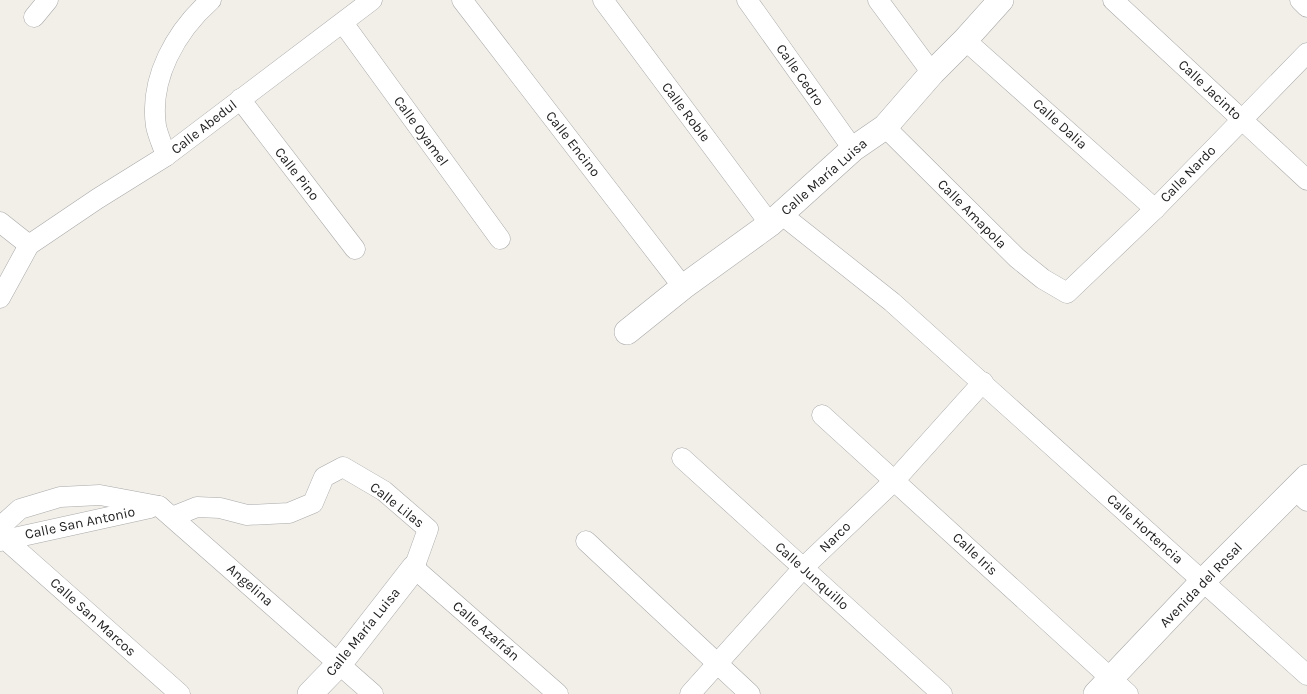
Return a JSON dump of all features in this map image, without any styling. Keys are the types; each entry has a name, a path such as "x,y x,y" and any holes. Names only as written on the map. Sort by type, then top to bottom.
{"street":[{"path":"34,17 48,0"},
{"path":"166,156 156,128 155,102 162,70 173,44 211,0"},
{"name":"Calle Abedul","path":"30,246 96,199 166,156 372,0"},
{"name":"Calle Encino","path":"462,0 684,287"},
{"name":"Calle Roble","path":"603,0 776,219"},
{"name":"Calle Cedro","path":"747,0 853,149"},
{"path":"878,0 932,73"},
{"name":"Calle María Luisa","path":"627,332 776,219 853,149 885,127 932,73 1001,0"},
{"name":"Calle Jacinto","path":"1113,0 1307,180"},
{"path":"1300,0 1307,7"},
{"name":"Calle Oyamel","path":"343,23 500,239"},
{"name":"Calle Dalia","path":"965,40 1155,209"},
{"name":"Calle Nardo","path":"1067,292 1155,209 1307,53"},
{"name":"Calle Pino","path":"240,99 355,249"},
{"name":"Calle Amapola","path":"885,127 1017,258 1043,279 1067,292"},
{"path":"776,219 892,302 983,382"},
{"path":"0,222 30,246 0,298"},
{"name":"Narco","path":"690,694 804,567 895,480 983,382"},
{"name":"Calle Hortencia","path":"983,382 1307,675"},
{"name":"Calle Iris","path":"822,415 895,480 1112,689"},
{"name":"Calle Junquillo","path":"682,458 942,694"},
{"name":"Calle Lilas","path":"166,511 197,507 220,508 248,515 288,513 313,502 324,477 343,467 384,491 428,529 414,568"},
{"name":"Avenida del Rosal","path":"1112,689 1204,581 1303,489"},
{"path":"2,536 20,509 60,497 100,495 166,511"},
{"name":"Calle San Antonio","path":"2,536 166,511"},
{"name":"Angelina","path":"166,511 373,694"},
{"name":"Calle San Marcos","path":"2,536 180,694"},
{"path":"586,542 750,694"},
{"name":"Calle María Luisa","path":"310,694 340,663 414,568"},
{"name":"Calle Azafrán","path":"414,568 558,694"}]}
